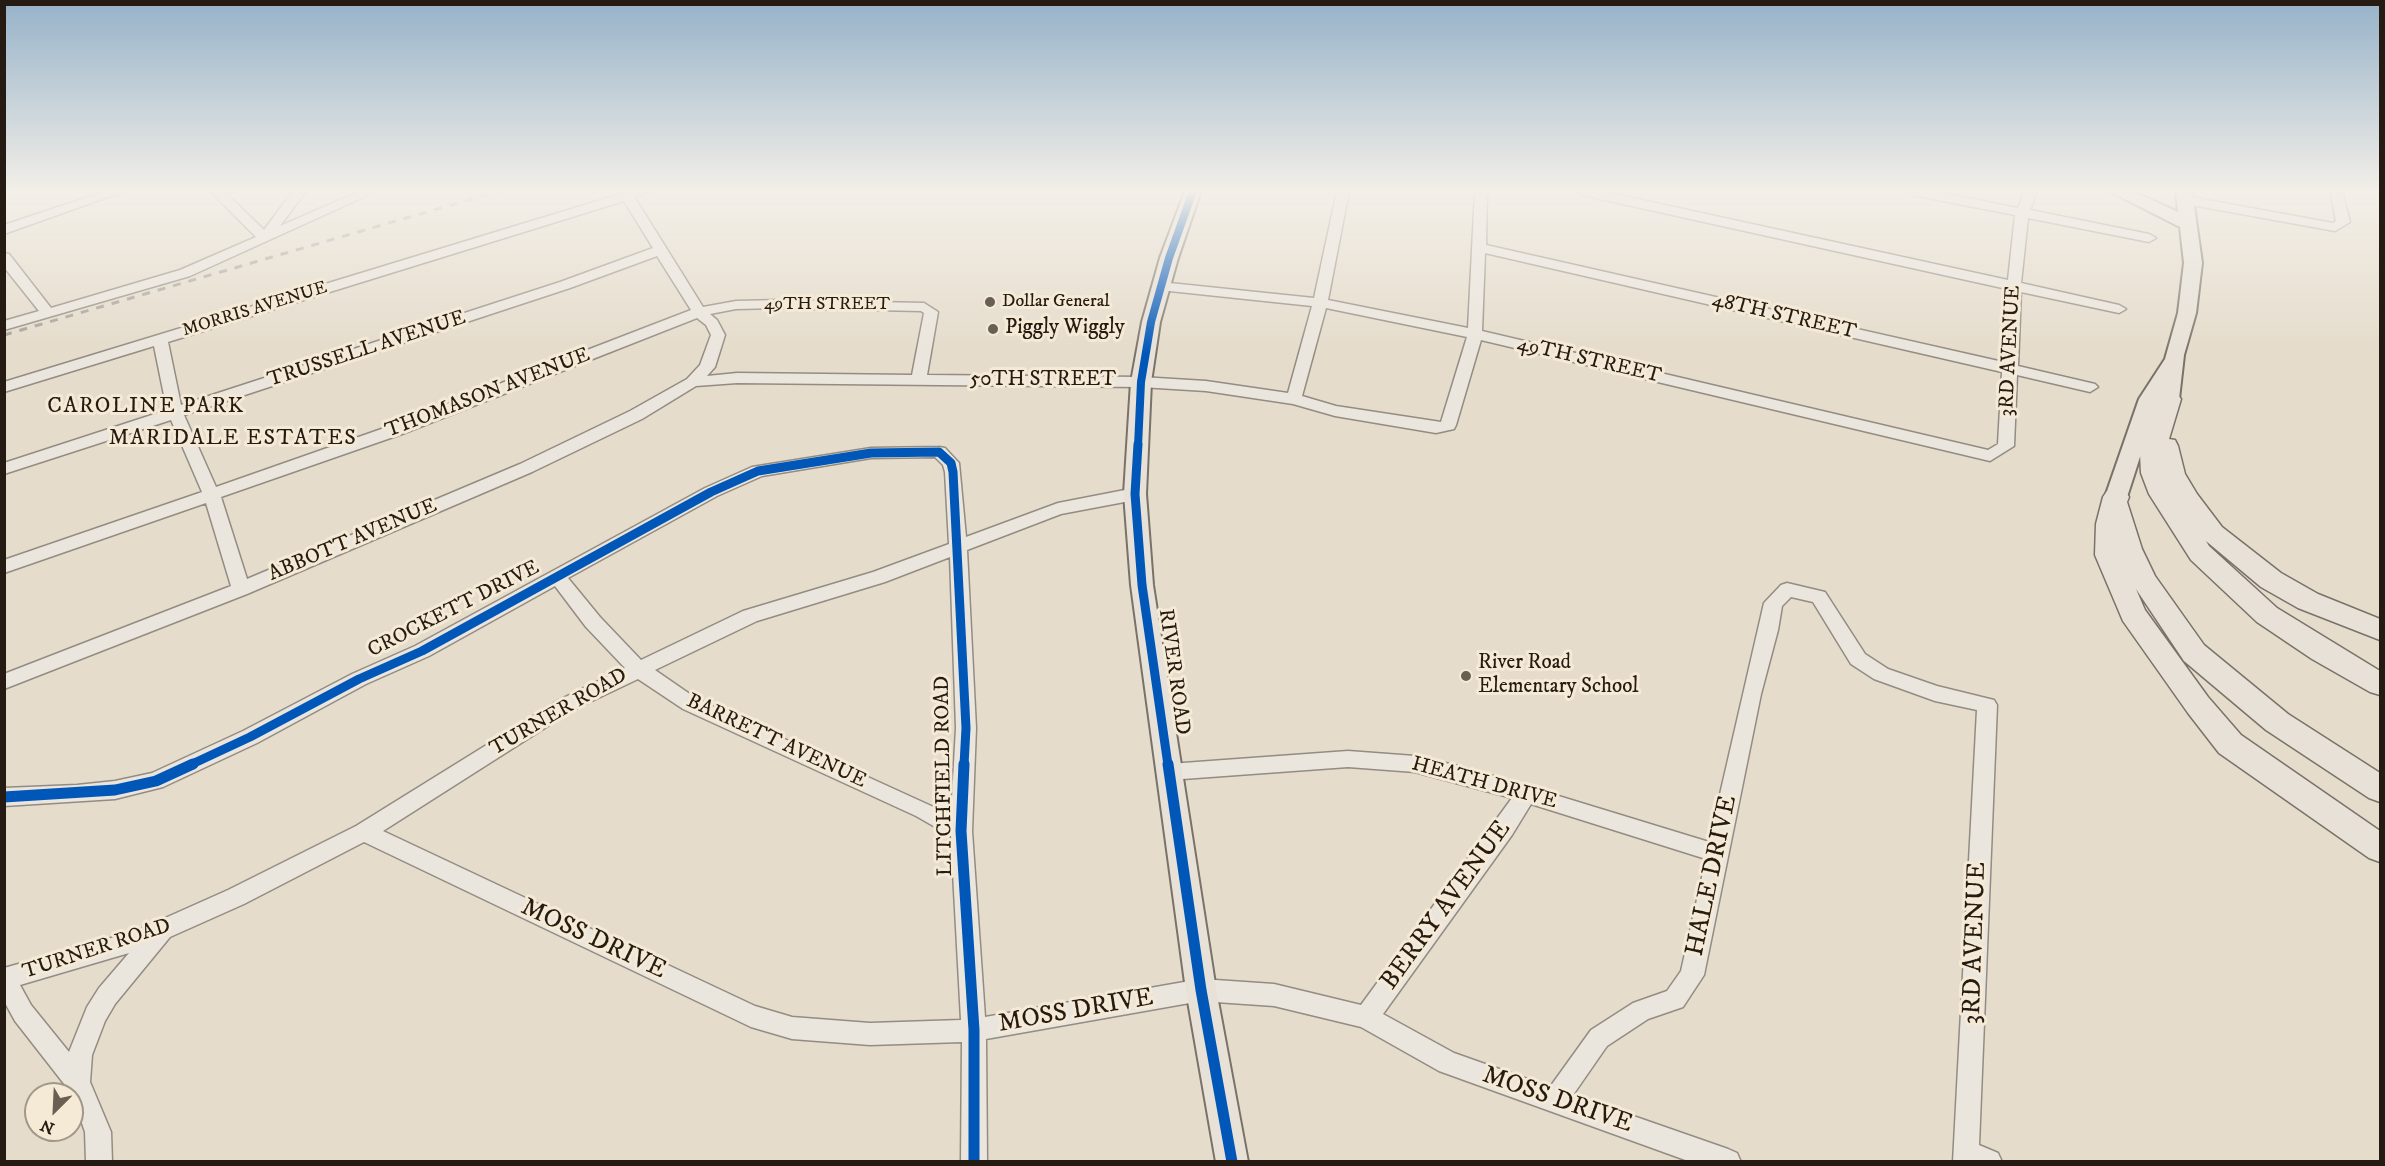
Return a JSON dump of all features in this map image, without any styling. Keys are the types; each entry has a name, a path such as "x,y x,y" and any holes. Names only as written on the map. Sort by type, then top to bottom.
{"highway":[{"path":"2169,399 2164,436 2173,474 2213,533 2289,591 2328,611 2380,630"},
{"path":"2169,399 2154,444 2154,473 2162,494 2200,553 2236,590 2276,621 2380,684"},
{"path":"2116,497 2129,549 2143,578 2161,608 2194,653 2277,722 2380,789"},
{"path":"2116,497 2109,524 2108,555 2133,614 2198,705 2230,744 2380,848"}],"main road":[{"name":"RIVER ROAD","path":"1174,245 1151,322 1141,382 1135,494 1142,585 1169,772 1201,990 1232,1161"},
{"path":"2169,399 2175,355 2187,313 2192,272 2190,245"},
{"path":"2116,497 2149,399 2175,355"}],"street":[{"path":"4,326 185,273 248,245"},
{"name":"MORRIS AVENUE","path":"4,387 466,245"},
{"path":"657,245 699,312 712,323 718,335 707,367 692,382"},
{"path":"1294,399 1320,303 1331,245"},
{"path":"1832,245 2119,309"},
{"name":"3RD AVENUE","path":"2006,441 2014,285 2018,245"},
{"path":"1475,334 1477,247"},
{"name":"48TH STREET","path":"1477,247 2090,387"},
{"name":"TRUSSELL AVENUE","path":"4,469 565,285 660,250"},
{"path":"4,257 49,314"},
{"name":"49TH STREET","path":"1160,286 1320,303 1475,334 1965,452 1990,456 2006,446 2006,441"},
{"name":"49TH STREET","path":"699,312 747,305 915,305 931,312 919,381"},
{"name":"THOMASON AVENUE","path":"4,567 396,430 699,312"},
{"name":"50TH STREET","path":"692,382 737,378 1141,382 1206,386 1294,399 1335,411 1418,427 1436,428 1448,425 1475,334"},
{"path":"160,339 175,412 212,496 241,589"},
{"name":"ABBOTT AVENUE","path":"4,682 241,589 526,468 636,415 692,382"},
{"name":"LITCHFIELD ROAD","path":"919,452 939,452 951,463 966,728 961,831 974,1030 974,1161"},
{"name":"CROCKETT DRIVE","path":"4,797 115,790 156,781 250,737 359,679 422,651 711,492 758,471 829,458 919,452"},
{"name":"TURNER ROAD","path":"5,980 105,951 163,930 364,832 566,705 637,668 750,616 879,577 957,545 1058,509 1135,494"},
{"name":"BARRETT AVENUE","path":"558,578 593,622 637,668 690,704 923,810 961,831"},
{"name":"3RD AVENUE","path":"1783,595 1787,590 1819,597 1858,659 1881,674 1935,693 1987,705 1974,1158"},
{"name":"HALE DRIVE","path":"1555,1100 1599,1038 1641,1011 1675,999 1692,975 1751,694 1770,630 1773,603 1783,595"},
{"name":"HEATH DRIVE","path":"1169,772 1348,759 1415,764 1467,776 1719,854"},
{"name":"BERRY AVENUE","path":"1366,1017 1526,794"},
{"name":"MOSS DRIVE","path":"364,832 751,1016 792,1028 870,1034 974,1030 1201,990 1274,995 1366,1017 1448,1063 1728,1161"},
{"path":"78,1082 81,1054 95,1015 107,996 163,930"},
{"path":"5,980 23,1013 78,1082"},
{"path":"84,1097 98,1132 99,1161"}],"railway":[{"path":"4,335 312,245"}],"cycle path":[{"path":"1174,245 1151,322 1141,382 1135,494 1142,585 1201,990 1232,1162"},
{"path":"4,797 77,794 115,790 156,781 250,737 359,679 422,651 711,492 758,471 871,453 939,452 951,463 953,472 959,562 966,728 961,831 974,1030 974,1162"}],"place":[{"name":"Dollar General","path":"990,302"},
{"name":"Piggly Wiggly","path":"993,329"},
{"name":"River Road Elementary School","path":"1466,676"}],"district":[{"name":"CAROLINE PARK","path":"146,407"},
{"name":"MARIDALE ESTATES","path":"233,439"}]}
